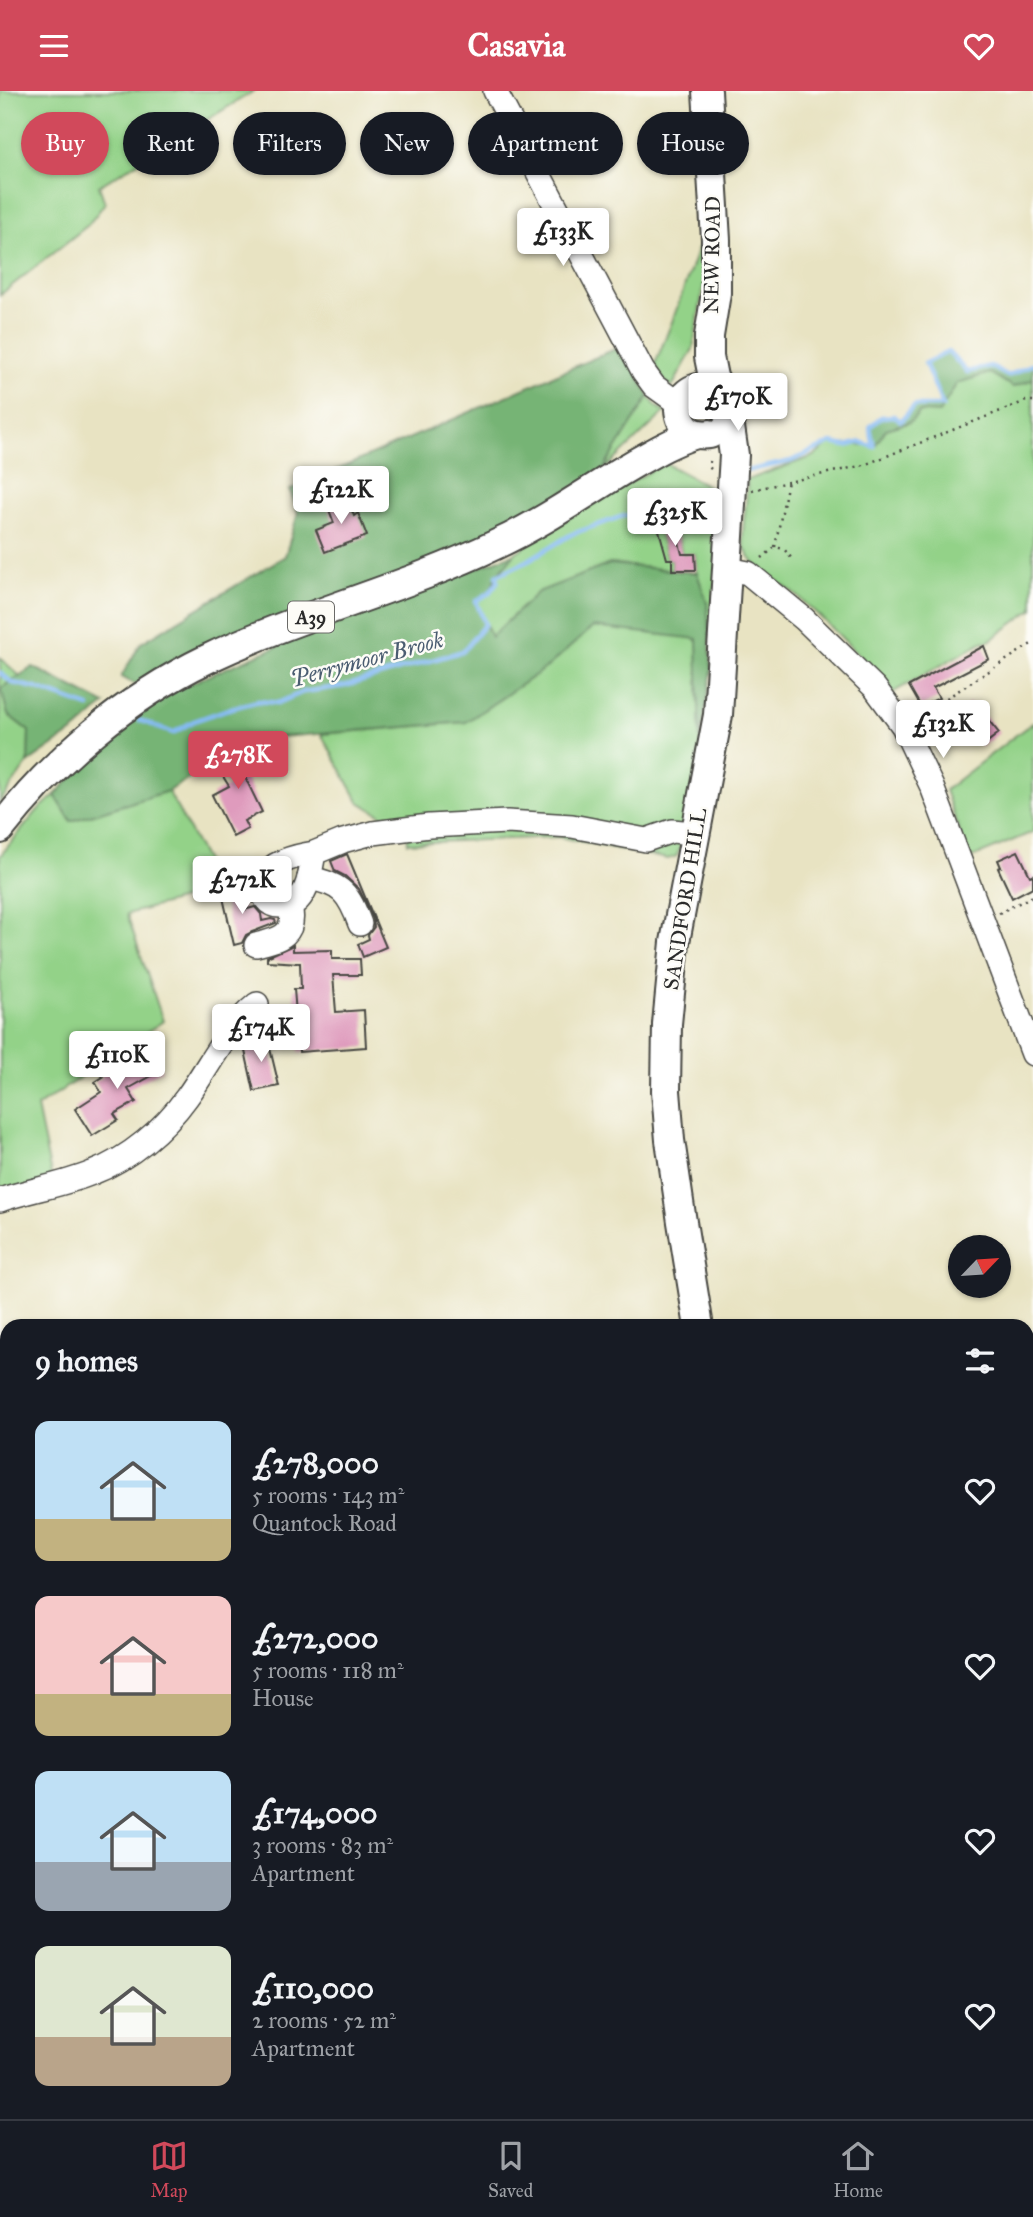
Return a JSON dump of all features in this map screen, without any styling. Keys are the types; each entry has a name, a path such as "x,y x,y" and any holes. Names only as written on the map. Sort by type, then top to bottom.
{"main road":[{"name":"NEW ROAD","path":"689,416 709,336 716,293 716,240 707,91"},
{"name":"NEW ROAD","path":"709,336 713,377 724,404"},
{"name":"A39","path":"0,829 82,743 128,706 168,680 260,636 421,577 497,545 554,514 654,452 689,416 705,386 724,404 719,429 689,416"},
{"name":"SANDFORD HILL","path":"698,1319 670,1140 666,1091 667,1024 675,942 718,715 738,571 732,481 733,442 724,404"},
{"path":"689,416 719,449 732,481"}],"street":[{"path":"495,91 643,371 654,386 689,416"},
{"path":"738,571 804,618 851,663 889,705 903,726 932,787 1033,1054"},
{"path":"314,853 309,878 298,900 290,905 276,906 266,901 259,881 265,872 297,856 373,834 429,826 507,822 572,826 646,840 672,831 694,833"},
{"path":"309,878 328,881 342,890 352,901 360,924"},
{"path":"256,945 277,940 287,933 293,917 290,905"},
{"path":"0,1201 92,1173 141,1144 163,1126 186,1098 238,1020 257,1004"}],"path":[{"path":"732,481 766,487 864,465 1026,401 1033,401"},
{"path":"775,547 788,480"},
{"path":"738,571 775,547 785,548 792,559"},
{"path":"903,726 1033,643"},
{"path":"983,921 1033,897"}],"green space":[{"path":"0,91 254,91 219,112 123,112 123,171 99,186 105,203 88,225 0,295"},
{"path":"701,240 704,283 693,349 672,387 663,380 655,364"},
{"path":"622,346 649,396 601,473 446,556 139,686 121,677 141,643 285,556 298,513 290,490"},
{"path":"948,352 967,372 990,366 1008,376 1033,364 1033,379 1013,387 990,373 957,383 939,413 920,412 910,422 886,429 874,447 870,427 881,417 894,416 901,421 914,406 942,406 925,363"},
{"path":"990,373 1013,387 1033,379 1033,609 989,641 982,642 892,693 826,622 753,562 743,539 747,480 814,456 831,443 874,447 886,429 910,422 920,412 939,412 957,383"},
{"path":"649,396 656,406 665,412 601,473"},
{"path":"665,463 723,494 710,642 707,603 696,570 695,554 682,554 673,519 657,523 667,559 672,559 672,570 610,564 538,592 491,637 476,601 489,593 497,575 515,553 573,515"},
{"path":"515,553 497,575 489,593 476,601 491,637 538,592 610,564 697,573 707,603 712,671 700,741 697,639 593,627 547,667 466,722 256,739 168,791 71,821 55,795 109,738 172,691 305,635"},
{"path":"593,627 697,638 700,741 688,821 677,856 668,859 559,837 408,843 406,829 359,802 321,734 466,722 547,667"},
{"path":"0,658 20,676 1,688 8,715 29,731 28,763 0,802"},
{"path":"33,667 105,704 77,729 28,763 29,731 8,715 1,688"},
{"path":"1033,722 1033,832 969,859 945,790"},
{"path":"168,791 221,889 127,914 163,1021 37,1107 53,1184 0,1200 0,856 37,811 55,795 71,821"}],"building":[{"path":"346,495 354,516 358,513 367,536 325,552 316,530 334,523 326,502"},
{"path":"673,519 682,554 695,554 696,570 672,570 672,559 667,559 657,523"},
{"path":"984,646 989,659 933,688 939,698 921,707 909,686"},
{"path":"970,703 980,720 986,717 999,733 981,747 956,715"},
{"path":"256,744 265,759 243,773 262,812 244,821 248,829 233,837 212,795 229,786 217,767"},
{"path":"1018,851 1030,876 1033,875 1033,887 1012,898 998,868 1001,867 998,860"},
{"path":"347,854 386,947 363,957 358,944 369,939 368,935 374,927 373,919 359,889 335,871 331,861"},
{"path":"238,885 244,910 255,907 261,914 262,921 271,919 276,923 246,935 242,943 234,945 221,889"},
{"path":"293,945 293,951 332,950 332,959 360,959 361,975 333,975 336,1012 364,1010 366,1047 299,1052 294,989 301,989 300,963 267,961 267,957"},
{"path":"267,1036 279,1086 254,1091 243,1042"},
{"path":"148,1045 162,1070 128,1089 136,1102 114,1114 118,1120 92,1136 75,1109 101,1092 95,1082 103,1077 100,1073 114,1065 116,1069 137,1056 138,1051"}],"waterway":[{"name":"Perrymoor Brook","path":"746,471 791,461 831,443 846,446 861,442 874,447 870,427 881,417 894,416 901,421 914,406 943,406 925,363 948,352 967,372 990,366 1008,376 1033,364"},
{"name":"Perrymoor Brook","path":"139,720 173,733 194,721 228,709 258,701 278,703 303,692 345,686 463,651 485,624 476,601 489,593 498,581 497,575 527,561 572,534 623,516 666,511"},
{"name":"Perrymoor Brook","path":"0,673 13,683 36,688 89,707"}]}
